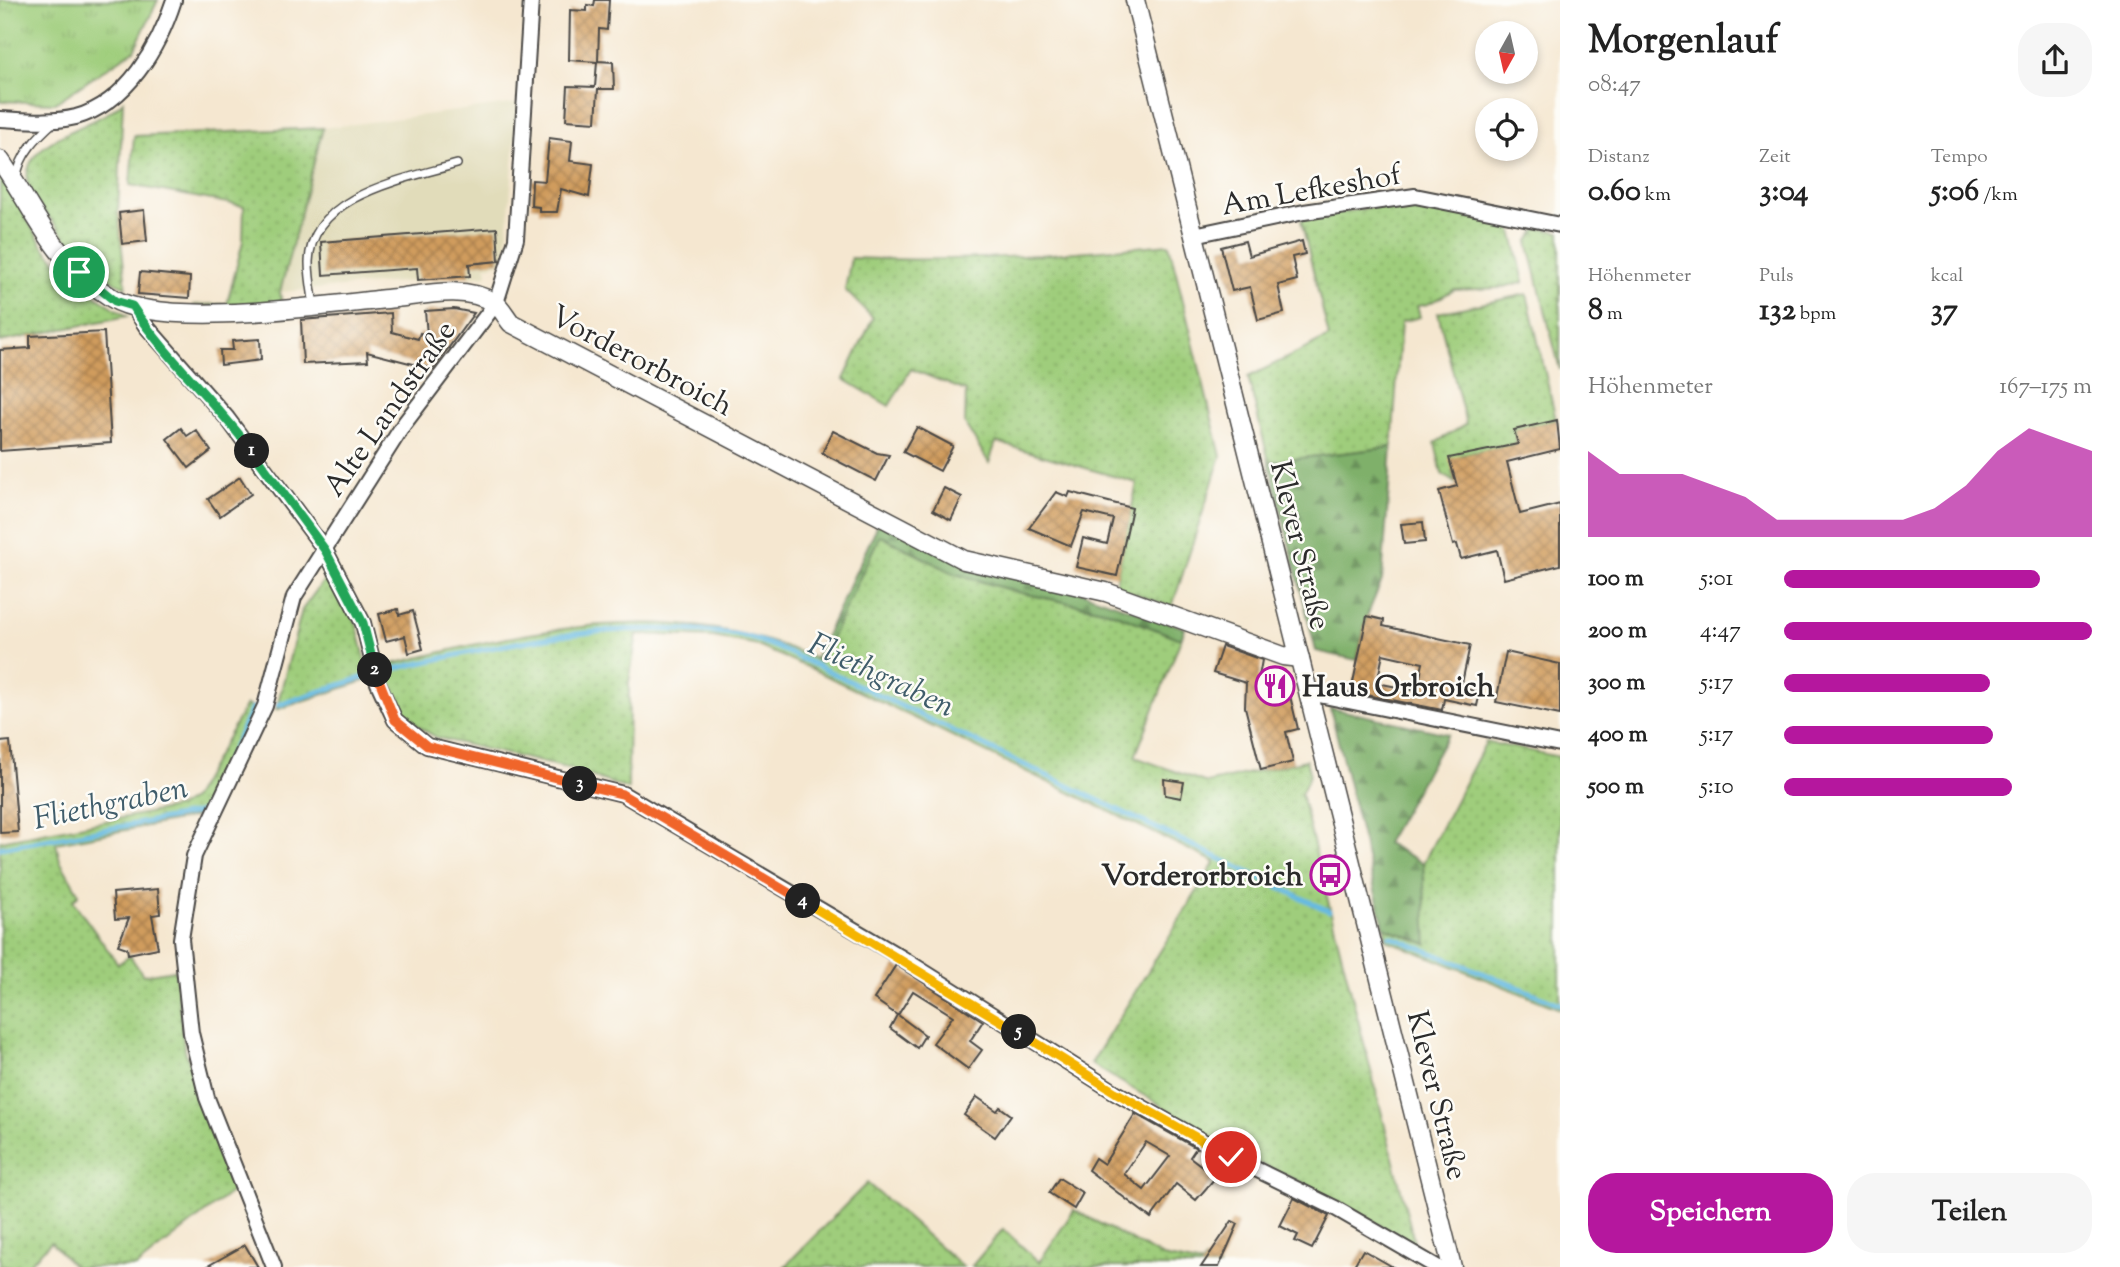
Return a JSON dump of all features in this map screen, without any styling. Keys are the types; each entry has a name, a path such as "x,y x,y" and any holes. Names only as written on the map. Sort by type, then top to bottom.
{"street":[{"path":"0,119 56,121 96,110 121,90 153,47 174,0"},
{"name":"Alte Landstraße","path":"273,1266 207,1098 191,1033 181,939 194,856 265,706 294,597 404,424 496,303 516,239 531,0"},
{"name":"Klever Straße","path":"1135,0 1452,1267"},
{"name":"Vorderorbroich","path":"0,160 37,223 79,272 115,301 197,315 314,307 457,291 496,303 511,323 964,559 1106,592 1283,656 1300,658"},
{"name":"Am Lefkeshof","path":"1194,235 1304,212 1415,196 1560,225"},
{"path":"132,306 146,326 227,418 325,550 363,623 379,683 395,720 427,746 622,794 902,958 1115,1092 1231,1157 1335,1208 1437,1267"},
{"path":"1309,693 1560,744"}],"lane":[{"path":"16,188 18,169 25,155 38,135 56,121"},
{"path":"314,307 309,262 313,243 323,223 360,192 457,164"}],"shaded area":[{"path":"518,103 505,261 486,266 487,275 280,292 323,128"}],"green space":[{"path":"0,0 158,0 134,50 55,103 0,101"},
{"path":"123,101 118,211 126,287 95,269 70,243 31,194 27,172 34,158 45,146 111,111"},
{"path":"323,128 280,292 282,304 237,308 193,305 227,304 243,241 244,206 130,185 134,136"},
{"path":"0,174 44,248 79,285 127,316 0,342"},
{"path":"1412,200 1510,222 1524,282 1498,288 1454,290 1428,304 1417,306 1420,317 1401,322 1392,447 1269,462 1248,377 1329,337 1301,220"},
{"path":"1538,228 1560,232 1560,370 1528,242"},
{"path":"1169,244 1221,456 1172,607 1115,586 1137,483 996,442 989,463 965,424 966,391 911,369 889,406 844,379 873,318 845,290 851,258 970,258"},
{"path":"1527,294 1556,420 1514,430 1517,444 1462,455 1460,469 1452,472 1455,483 1442,474 1435,443 1466,424 1438,313"},
{"path":"1392,447 1382,580 1367,616 1357,660 1316,651 1269,462"},
{"path":"879,522 1185,628 1181,639 1108,611 1017,592 953,573 880,535 820,662 815,659"},
{"path":"879,535 953,573 1017,592 1108,611 1181,639 1135,757 1207,783 1306,760 1310,775 1301,794 1415,1245 1304,1183 1233,1152 1091,1064 1215,862 810,668 753,644 713,637 637,634 629,682 628,789 571,769 438,738 417,725 402,710 390,691 381,667 546,631 602,625 657,624 712,628 767,640 820,661"},
{"path":"330,572 356,622 370,679 276,710 302,610"},
{"path":"246,705 257,710 205,815 56,843 60,861 79,894 73,901 118,964 130,956 143,975 175,970 184,1047 234,1190 136,1267 74,1267 51,1242 26,1267 0,1267 0,841 179,807 193,798"},
{"path":"1330,708 1448,734 1386,843 1423,863 1427,944 1384,927"},
{"path":"1486,742 1560,757 1560,1009 1387,940 1384,927 1426,944 1423,863"},
{"path":"867,1183 963,1267 784,1267"},
{"path":"1074,1210 1163,1257 1202,1265 1205,1260 1220,1267 971,1267 1003,1229 1039,1262"}],"building":[{"path":"595,0 609,0 607,30 599,29 598,61 613,62 614,89 598,89 596,122 566,120 568,86 595,87 597,62 569,60 570,10 587,11 587,5 594,6"},
{"path":"549,138 572,141 570,161 593,164 589,197 561,189 557,212 539,212 539,207 531,206 532,180 545,181"},
{"path":"144,210 147,241 122,244 119,213"},
{"path":"497,228 499,261 469,264 470,276 418,280 417,268 323,275 321,242"},
{"path":"1245,241 1249,256 1302,241 1305,254 1292,257 1297,280 1278,285 1284,313 1258,320 1250,287 1232,291 1221,247"},
{"path":"140,272 190,277 189,298 138,294"},
{"path":"454,309 474,313 433,369 367,352 368,361 303,364 301,320 391,313 392,332 418,339 420,333 427,335 425,311"},
{"path":"104,332 111,443 0,451 0,350 30,348 30,336"},
{"path":"260,339 261,360 221,365 220,350 233,350 232,341"},
{"path":"1557,420 1560,449 1507,462 1520,514 1560,504 1560,565 1504,579 1497,550 1461,559 1457,544 1453,545 1439,491 1457,486 1449,458 1518,444 1514,430"},
{"path":"917,427 953,446 940,471 903,452"},
{"path":"181,428 187,436 196,430 211,451 189,468 167,439"},
{"path":"833,431 877,453 889,455 876,481 822,453"},
{"path":"240,477 251,494 220,516 208,499"},
{"path":"944,488 962,497 951,520 933,510"},
{"path":"1056,492 1068,497 1070,492 1132,508 1117,576 1076,567 1083,538 1107,544 1113,519 1084,512 1071,546 1029,528"},
{"path":"1423,522 1425,542 1404,544 1401,524"},
{"path":"398,609 399,615 413,611 423,649 409,653 405,636 386,641 379,614"},
{"path":"1367,616 1384,620 1383,626 1470,645 1461,688 1480,692 1477,706 1444,699 1442,710 1351,692","holes":["1383,654 1423,663 1417,691 1377,683"]},
{"path":"1222,646 1262,660 1259,677 1284,671 1298,729 1286,732 1293,762 1261,770 1245,707 1246,683 1213,673"},
{"path":"1506,652 1560,664 1560,715 1496,702"},
{"path":"10,741 18,832 0,833 0,742"},
{"path":"1164,779 1184,782 1181,798 1165,795"},
{"path":"158,889 160,914 152,915 158,948 128,954 127,948 118,945 129,918 115,919 113,893"},
{"path":"896,965 983,1021 970,1041 982,1050 968,1069 933,1043 953,1016 913,991 898,1015 925,1035 917,1048 890,1028 897,1015 874,999"},
{"path":"977,1097 997,1111 1000,1107 1011,1115 995,1137 964,1115"},
{"path":"1135,1114 1196,1148 1190,1157 1216,1177 1196,1200 1176,1184 1151,1218 1088,1170 1095,1158 1104,1164","holes":["1146,1142 1170,1156 1144,1190 1124,1174"]},
{"path":"1059,1178 1083,1193 1074,1209 1049,1193"},
{"path":"1294,1198 1329,1216 1312,1249 1295,1241 1298,1235 1280,1226"},
{"path":"1232,1221 1238,1224 1219,1267 1201,1267"},
{"path":"245,1245 258,1267 206,1267"},
{"path":"1363,1250 1393,1267 1353,1267"}],"waterway":[{"name":"Fliethgraben","path":"385,671 531,640 605,631 680,630 745,637 770,644 818,666 1329,911"},
{"name":"Fliethgraben","path":"278,705 368,676"},
{"name":"Fliethgraben","path":"0,848 203,812 252,708"},
{"name":"Fliethgraben","path":"1390,936 1560,1004"}],"place":[{"name":"Haus Orbroich","path":"1275,686"},
{"name":"Vorderorbroich","path":"1330,875"}],"route":[{"path":"79,272 115,301 132,306 146,326 227,418 325,550 363,623 379,683 395,720 427,746 622,794 902,958 1115,1092 1231,1157"}]}
